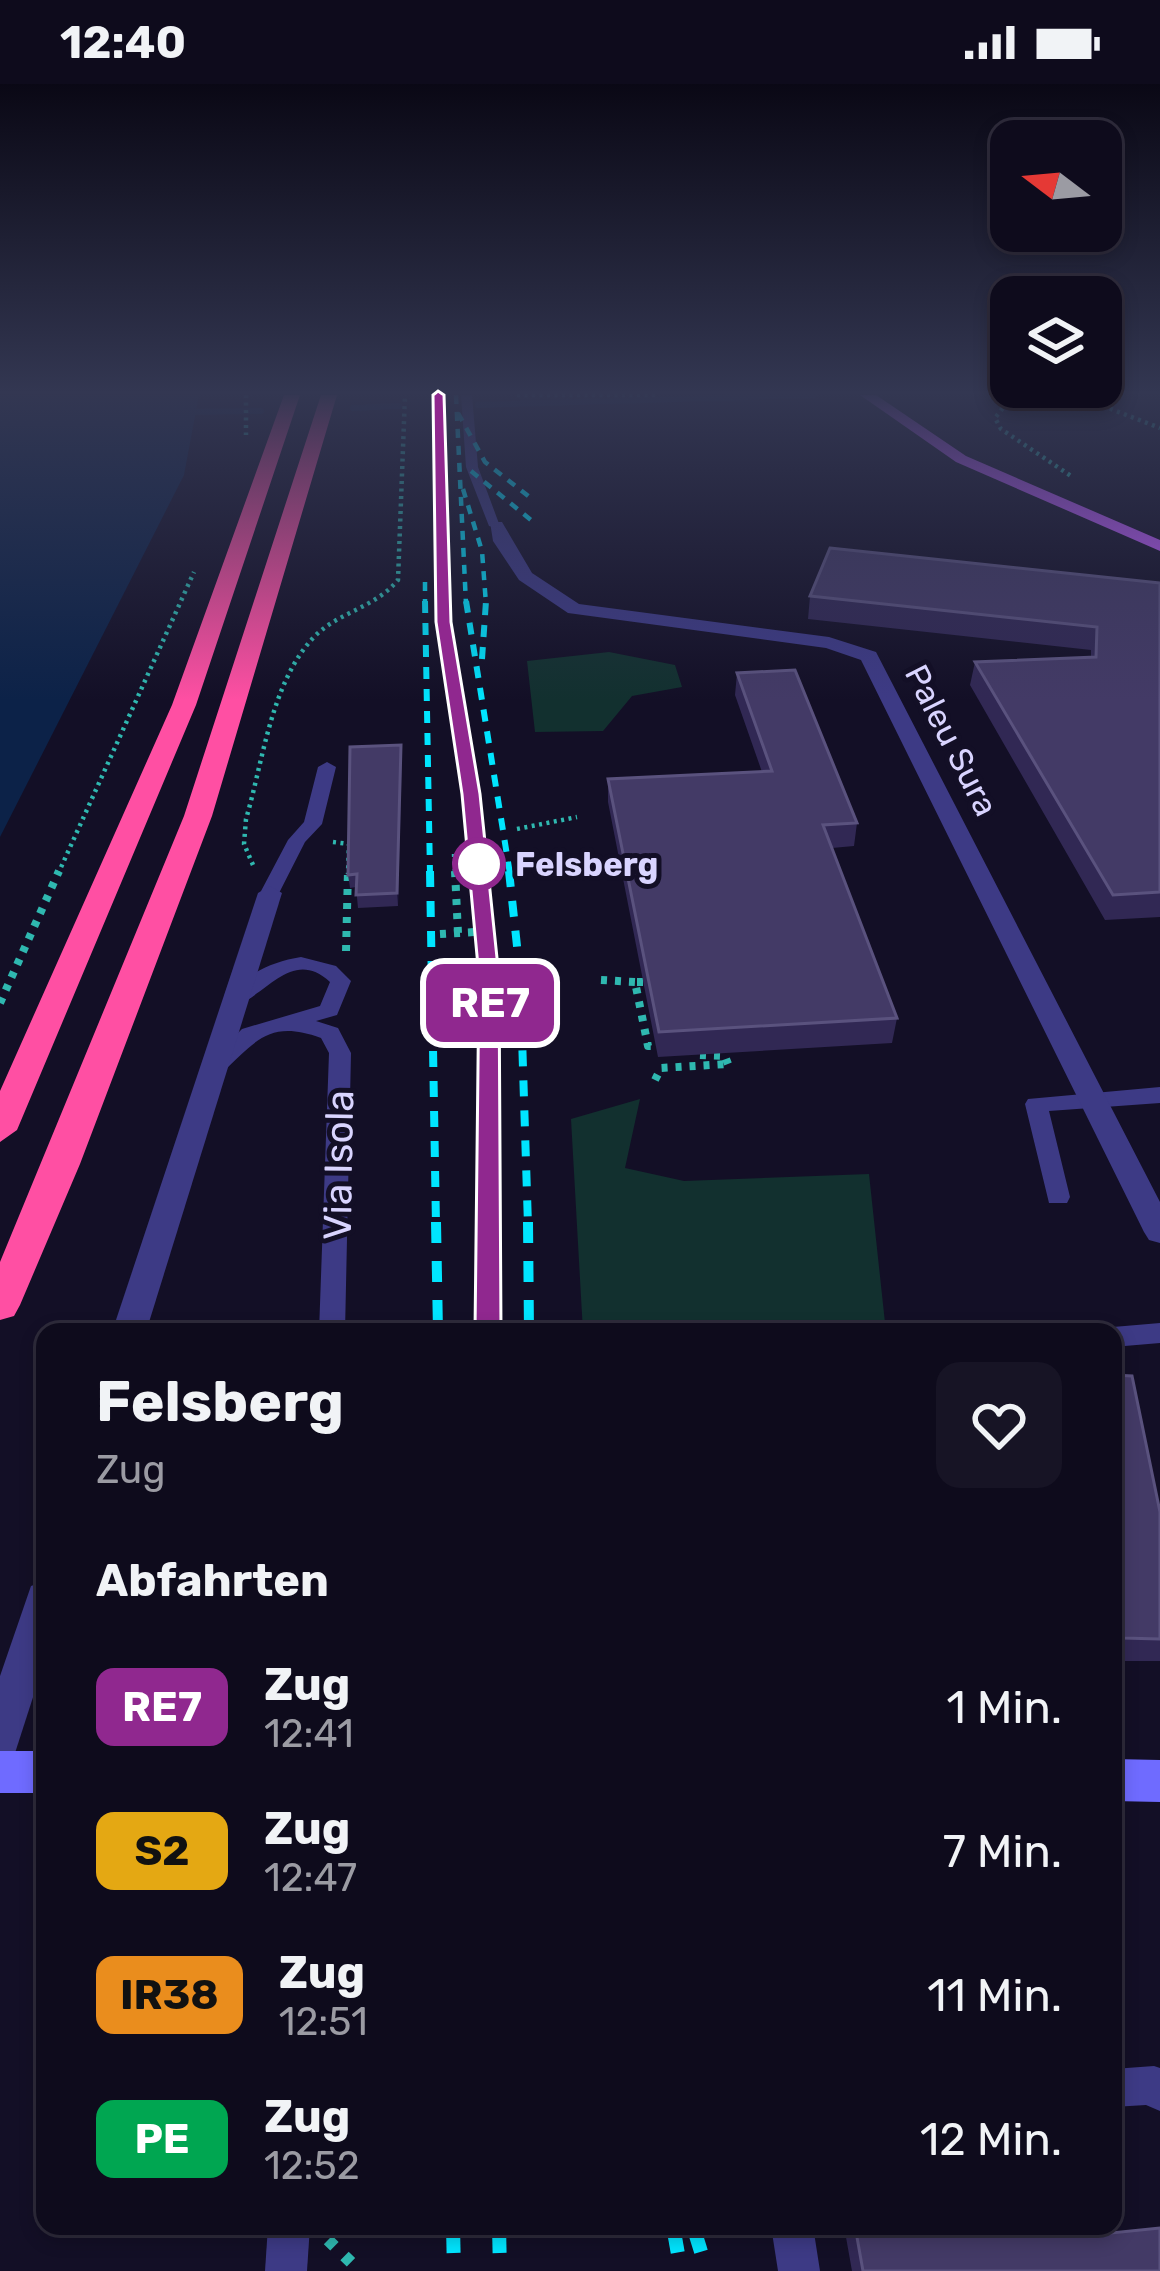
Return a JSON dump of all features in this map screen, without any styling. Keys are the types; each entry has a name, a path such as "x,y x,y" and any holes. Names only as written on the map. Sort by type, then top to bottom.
{"highway":[{"path":"0,1130 184,706 256,497"},
{"path":"0,1305 62,1164 198,816 299,497"}],"main road":[{"path":"1046,497 1160,546"}],"street":[{"name":"Paleu Sura","path":"496,526 516,568 545,594 575,609 829,643 869,656 1160,1232"},
{"path":"132,1323 271,893"},
{"path":"0,1739 36,1626"},
{"path":"0,1772 36,1772"},
{"path":"1122,1780 1160,1780"}],"lane":[{"path":"484,497 496,526"},
{"path":"271,893 297,841 313,824 327,766"},
{"path":"235,1000 250,982 274,968 305,964 339,983"},
{"path":"211,1072 250,1034 300,1024 329,1010 339,983"},
{"path":"339,983 340,1053"},
{"name":"Via Isola","path":"300,1024 330,1033 340,1053 332,1323"},
{"path":"1058,1197 1036,1104 1160,1095"},
{"path":"1122,1336 1160,1333"},
{"path":"1122,2087 1154,2085 1160,2092"},
{"path":"286,2271 288,2235"},
{"path":"793,2235 799,2271"}],"path":[{"path":"271,893 247,853 246,819 303,651 320,632 380,598 398,580 401,497"},
{"path":"0,1003 195,567"},
{"path":"517,829 577,817"},
{"path":"327,841 349,844 345,961 339,983"},
{"path":"454,854 458,933"},
{"path":"440,934 476,932"},
{"path":"601,980 639,982 648,1046 655,1046"},
{"path":"655,1080 662,1068 728,1064 725,1056 700,1054"},
{"path":"323,2235 360,2271"}],"green space":[{"path":"609,652 675,665 682,687 632,696 603,731 535,732 527,661"},
{"path":"640,1099 625,1168 684,1181 869,1174 885,1323 582,1323 571,1119"}],"water":[{"path":"0,497 173,497 0,837"}],"building":[{"path":"830,548 1160,583 1160,892 1113,895 975,662 1096,657 1097,627 810,596"},
{"path":"795,670 857,823 823,825 897,1018 659,1032 608,779 772,771 737,673"},
{"path":"401,745 397,893 356,895 357,874 348,875 350,747"},
{"path":"1122,1375 1132,1376 1160,1512 1160,1639 1123,1638"},
{"path":"1160,2228 1160,2271 863,2271 857,2235 1082,2236"}],"railway":[{"path":"437,497 445,604"},
{"path":"461,497 466,604"},
{"path":"465,497 482,551 486,603"},
{"path":"503,497 531,520"},
{"path":"425,582 425,601"},
{"path":"425,601 430,874"},
{"path":"445,601 480,874"},
{"path":"466,601 510,874"},
{"path":"482,659 486,603"},
{"path":"430,871 436,1225"},
{"path":"480,871 490,1035 490,1222"},
{"path":"509,871 520,974 528,1225"},
{"path":"436,1222 438,1323"},
{"path":"488,1323 490,1222"},
{"path":"528,1222 529,1323"},
{"path":"453,2235 454,2271"},
{"path":"499,2235 500,2271"},
{"path":"675,2235 681,2271"},
{"path":"696,2235 707,2271"}],"train":[{"name":"RE7","path":"437,497 444,622 471,794 489,977 488,1323"}],"place":[{"name":"Felsberg","path":"479,864"}]}
